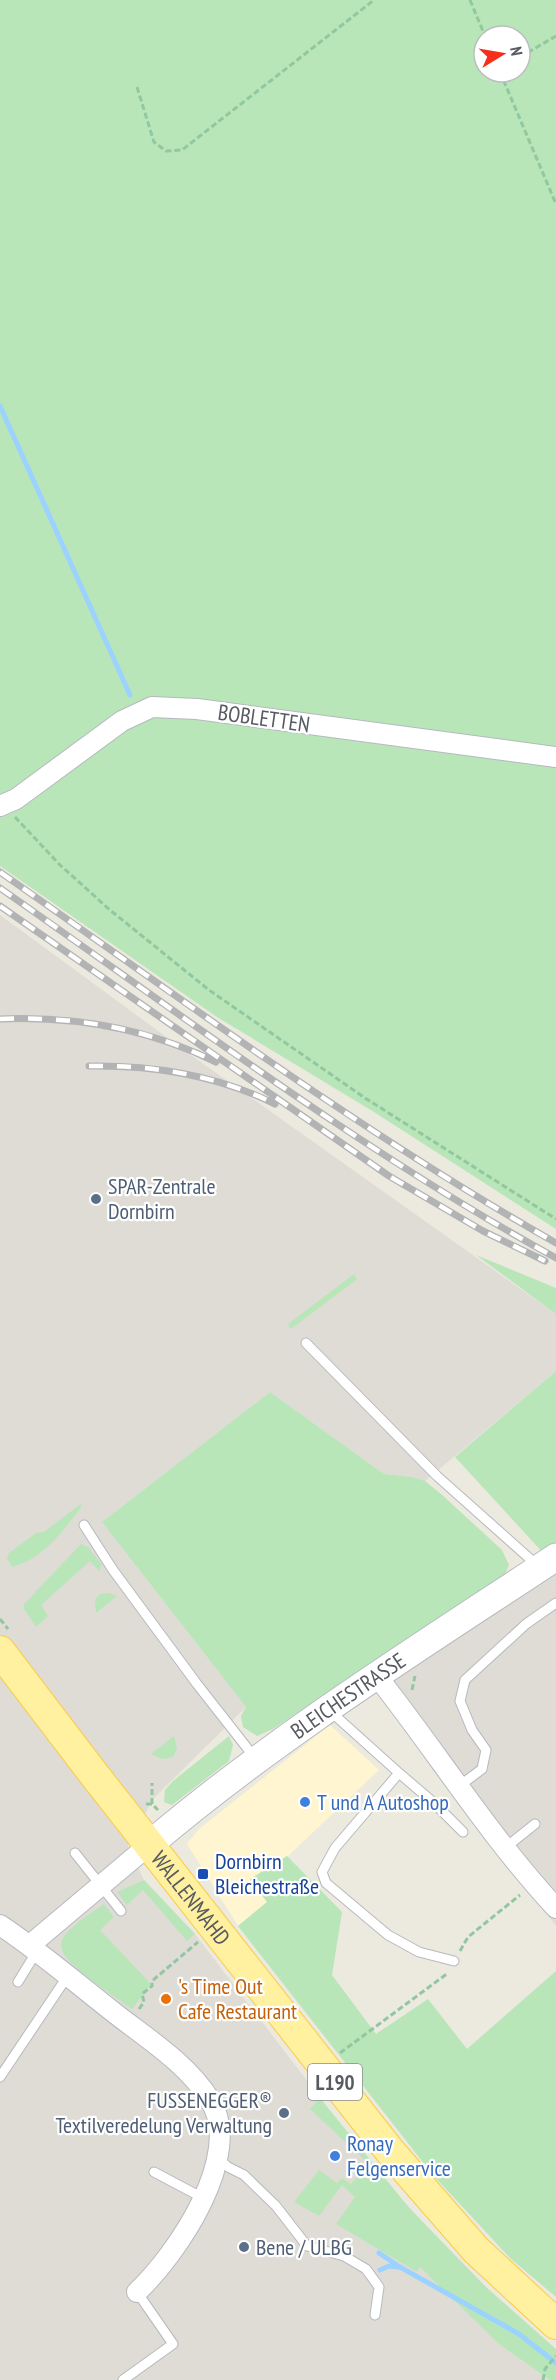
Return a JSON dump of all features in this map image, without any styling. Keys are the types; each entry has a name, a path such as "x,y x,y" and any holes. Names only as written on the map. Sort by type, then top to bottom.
{"main road":[{"name":"BLEICHESTRASSE","path":"149,1845 256,1760 376,1675 548,1562"},
{"name":"WALLENMAHD","path":"0,1652 389,2150 476,2250 556,2324"}],"street":[{"name":"BOBLETTEN","path":"2,805 16,799 122,721 152,707 197,709 556,757"},
{"path":"376,1675 505,1848 556,1908"},
{"path":"34,1948 100,1885 149,1845"},
{"path":"1,1928 34,1948 67,1977 181,2065 211,2100 219,2121 221,2145 206,2199 156,2274 137,2292"}],"lane":[{"path":"306,1343 437,1476 548,1562"},
{"path":"84,1526 190,1675 256,1760"},
{"path":"458,1787 482,1769 486,1750 472,1730 460,1701 465,1680 526,1624 556,1603"},
{"path":"328,1709 434,1803 463,1832"},
{"path":"399,1773 335,1848 322,1872 326,1883 388,1935 418,1952 454,1961"},
{"path":"505,1848 535,1824"},
{"path":"75,1853 121,1911"},
{"path":"18,1982 34,1948"},
{"path":"0,2077 67,1977"},
{"path":"218,2158 228,2167 244,2175 276,2206 307,2246 344,2256 366,2269 380,2287 375,2315"},
{"path":"154,2172 206,2199"},
{"path":"123,2380 173,2344 137,2292"}],"path":[{"path":"137,87 154,142 166,151 182,150 374,0"},
{"path":"470,0 480,24"},
{"path":"532,50 556,36"},
{"path":"506,84 556,204"},
{"path":"2,805 60,865 110,910 209,990 365,1098 556,1219"},
{"path":"152,1783 152,1804"},
{"path":"322,2067 448,1973 468,1937 534,1884"},
{"path":"134,2016 144,2002 142,1994 152,1986 152,1981 201,1938"},
{"path":"188,1950 192,1954"},
{"path":"166,1959 171,1965"},
{"path":"543,2380 545,2369 556,2356"}],"shaded area":[{"path":"0,915 195,1058 556,1314 556,1371 425,1481 413,1477 384,1474 270,1392 102,1522 246,1707 153,1799 128,1846 144,1880 195,1934 379,2175 438,2238 500,2345 550,2380 0,2380"},
{"path":"556,1549 556,1926 377,1689"},
{"path":"330,1725 379,1770 286,1858 250,1879 267,1902 238,1926 187,1844 199,1829"}],"green space":[{"path":"0,0 556,0 556,1229 374,1112 217,1017 0,866"},
{"path":"476,1255 556,1288 556,1314"},
{"path":"354,1274 357,1279 291,1329 288,1324"},
{"path":"556,1371 556,1549 546,1556 455,1457"},
{"path":"270,1392 384,1474 413,1477 425,1481 502,1550 509,1565 504,1576 273,1729 257,1736 243,1727 241,1716 246,1707 102,1522"},
{"path":"82,1503 80,1509 51,1544 33,1558 12,1567 7,1559 9,1553 36,1533 44,1532"},
{"path":"81,1544 88,1547 102,1565 99,1571 90,1561 41,1605 48,1616 36,1627 24,1609 24,1604"},
{"path":"109,1593 117,1596 96,1613 95,1600 100,1594"},
{"path":"174,1736 177,1748 173,1757 162,1759 151,1754"},
{"path":"229,1736 233,1745 229,1761 172,1805 164,1802 165,1790 173,1781"},
{"path":"287,1856 342,1912 332,1975 376,2034 428,1999 467,2049 556,1971 556,2297 510,2258 433,2175 238,1926 267,1902 250,1879"},
{"path":"144,1880 195,1934 187,1941 143,1890 127,1905 117,1892"},
{"path":"104,1904 114,1917 100,1930 151,1984 132,2009 80,1971 62,1949 62,1940 69,1931"},
{"path":"320,2098 410,2209 487,2288 556,2349 556,2380 550,2380 500,2345 420,2267 417,2272 336,2224 355,2197 342,2185 319,2216 294,2202 319,2170 337,2183 342,2178 351,2184 369,2164 310,2109"}],"waterway":[{"path":"0,406 130,695"},
{"path":"379,2253 519,2334 556,2363"},
{"path":"380,2270 389,2266 398,2267"}],"railway":[{"path":"0,872 343,1111 413,1157 556,1243"},
{"path":"0,888 204,1033 342,1127 412,1173 556,1258"},
{"path":"0,906 389,1176 483,1231 545,1261"},
{"path":"0,1019 84,1022 111,1027 164,1041 216,1062"},
{"path":"89,1066 137,1067 185,1074 231,1086 275,1104"}],"place":[{"name":"SPAR-Zentrale Dornbirn","path":"96,1199"},
{"name":"T und A Autoshop","path":"305,1802"},
{"name":"Dornbirn Bleichestraße","path":"203,1874"},
{"name":"'s Time Out Cafe Restaurant","path":"166,1999"},
{"name":"FUSSENEGGER® Textilveredelung Verwaltung","path":"284,2113"},
{"name":"Ronay Felgenservice","path":"335,2156"},
{"name":"Bene / ULBG","path":"244,2247"}]}
